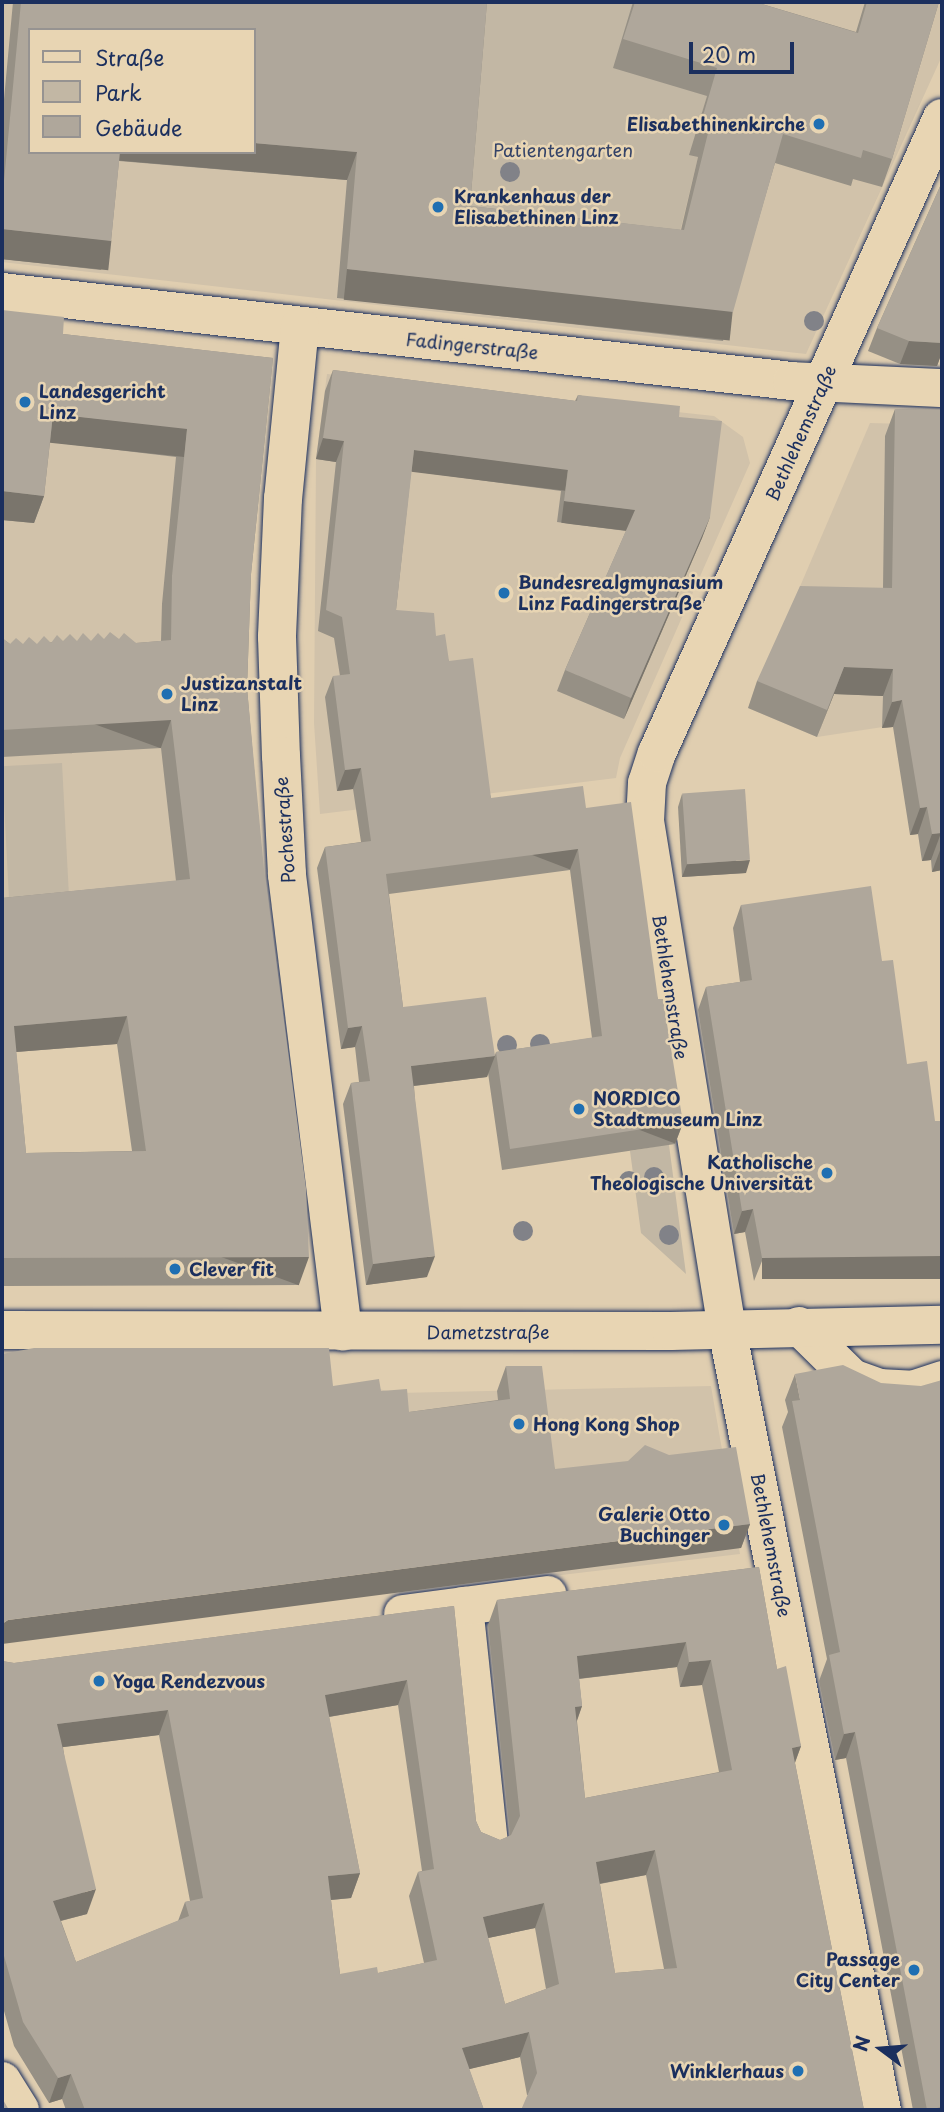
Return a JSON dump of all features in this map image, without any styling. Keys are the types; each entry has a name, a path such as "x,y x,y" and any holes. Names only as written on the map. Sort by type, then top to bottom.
{"street":[{"name":"Bethlehemstraße","path":"882,2110 765,1577 727,1329 673,1011 646,821 647,782 942,118"},
{"name":"Fadingerstraße","path":"2,292 822,384 942,388"},
{"name":"Pochestraße","path":"300,326 283,498 277,638 281,756 287,876 343,1332"},
{"name":"Dametzstraße","path":"12,1335 942,1325"},
{"path":"799,1326 852,1378 879,1388 912,1390 942,1380"},
{"path":"369,1618 582,1591"},
{"path":"464,1606 489,1843"},
{"path":"2,2081 20,2110"}],"shaded area":[{"name":"Krankenhaus der Elisabethinen Linz","path":"2,2 942,2 942,56 806,354 2,262"},
{"path":"2,335 260,367 240,602 254,896 2,975"},
{"name":"Bundesrealgmynasium Linz Fadingerstraße","path":"327,374 714,416 743,437 750,463 620,758 616,778 320,814 314,723 316,459"},
{"path":"870,423 942,425 942,718 817,737 748,708"},
{"path":"711,1386 740,1554 399,1594 369,1387 398,1393"}],"green space":[{"name":"Patientengarten","path":"479,2 633,2 707,96 690,154 698,157 677,244 459,235"},
{"path":"62,763 70,915 10,918 2,766"},
{"path":"669,1144 686,1274 641,1233 630,1151"}],"building":[{"path":"21,2 487,2 470,206 684,230 709,129 700,126 717,68 623,39 635,2 755,2 858,33 867,2 939,2 892,159 863,150 861,158 783,134 733,312 347,269 357,152 256,143 256,28 28,28 28,154 120,154 111,241 2,229 2,202"},
{"path":"942,182 942,343 909,341 877,328"},
{"path":"2,310 64,317 63,334 273,358 251,574 247,688 264,869 306,1188 309,1257 2,1258 2,898 190,879 171,720 2,730 2,638 10,644 16,638 23,644 29,637 37,644 44,636 51,643 57,635 63,641 70,634 77,641 83,633 91,641 98,633 104,639 110,632 119,639 124,633 136,643 171,640 172,576 187,429 53,414 44,496 2,491","holes":["127,1016 146,1151 26,1153 14,1026"]},
{"path":"333,370 577,401 578,395 680,406 679,417 722,421 710,517 631,698 565,670 635,510 564,501 568,470 414,450 396,610 434,613 436,636 445,634 449,661 473,658 491,798 583,786 586,808 631,802 658,999 663,999 683,1123 510,1149 496,1052 602,1036 578,849 386,874 403,1007 486,997 495,1056 411,1066 435,1256 373,1264 351,1083 370,1081 362,1026 348,1028 325,847 371,841 361,768 345,770 333,676 350,674 342,617 326,610 344,441 323,438"},
{"path":"895,409 942,410 942,845 941,833 932,834 927,807 920,808 902,700 892,702 893,669 844,667 827,710 757,681 800,586 892,588"},
{"path":"745,789 750,860 687,864 682,793"},
{"path":"871,886 882,961 893,960 907,1064 927,1061 935,1121 942,1121 942,1256 762,1258 753,1209 742,1211 706,987 752,980 741,905"},
{"path":"34,1348 329,1348 333,1386 379,1379 381,1391 407,1389 409,1412 510,1399 506,1366 542,1366 555,1469 628,1461 645,1445 669,1455 736,1447 750,1524 8,1620 2,1624 2,1354"},
{"path":"843,1365 881,1383 921,1386 942,1380 942,2107 927,2110 855,1732 844,1734 829,1655 840,1652 792,1401 800,1400 795,1374"},
{"path":"759,1567 777,1669 786,1666 801,1746 792,1748 864,2110 521,2110 537,2073 529,2032 462,2048 484,2110 85,2110 71,2074 58,2078 23,2022 2,1949 2,1661 14,1663 454,1606 476,1821 481,1832 500,1840 511,1835 520,1816 497,1600","holes":["686,1642 689,1662 711,1660 732,1770 585,1798 575,1707 582,1706 577,1656","407,1680 434,1869 418,1872 437,1960 378,1973 377,1967 340,1974 328,1876 360,1873 325,1695","168,1710 203,1898 185,1902 189,1916 76,1962 53,1901 96,1889 57,1724","655,1850 677,1968 615,1973 596,1862","544,1903 559,1984 505,2004 483,1917"]},
{"path":"2,2098 9,2110 2,2110"}],"place":[{"name":"Elisabethinenkirche","path":"819,124"},
{"name":"Krankenhaus der Elisabethinen Linz","path":"438,207"},
{"name":"Landesgericht Linz","path":"25,402"},
{"name":"Bundesrealgmynasium Linz Fadingerstraße","path":"504,593"},
{"name":"Justizanstalt Linz","path":"167,694"},
{"name":"NORDICO Stadtmuseum Linz","path":"579,1109"},
{"name":"Katholische Theologische Universität","path":"827,1173"},
{"name":"Clever fit","path":"175,1269"},
{"name":"Hong Kong Shop","path":"519,1424"},
{"name":"Galerie Otto Buchinger","path":"724,1525"},
{"name":"Yoga Rendezvous","path":"99,1681"},
{"name":"Passage City Center","path":"914,1970"},
{"name":"Winklerhaus","path":"798,2071"}]}
